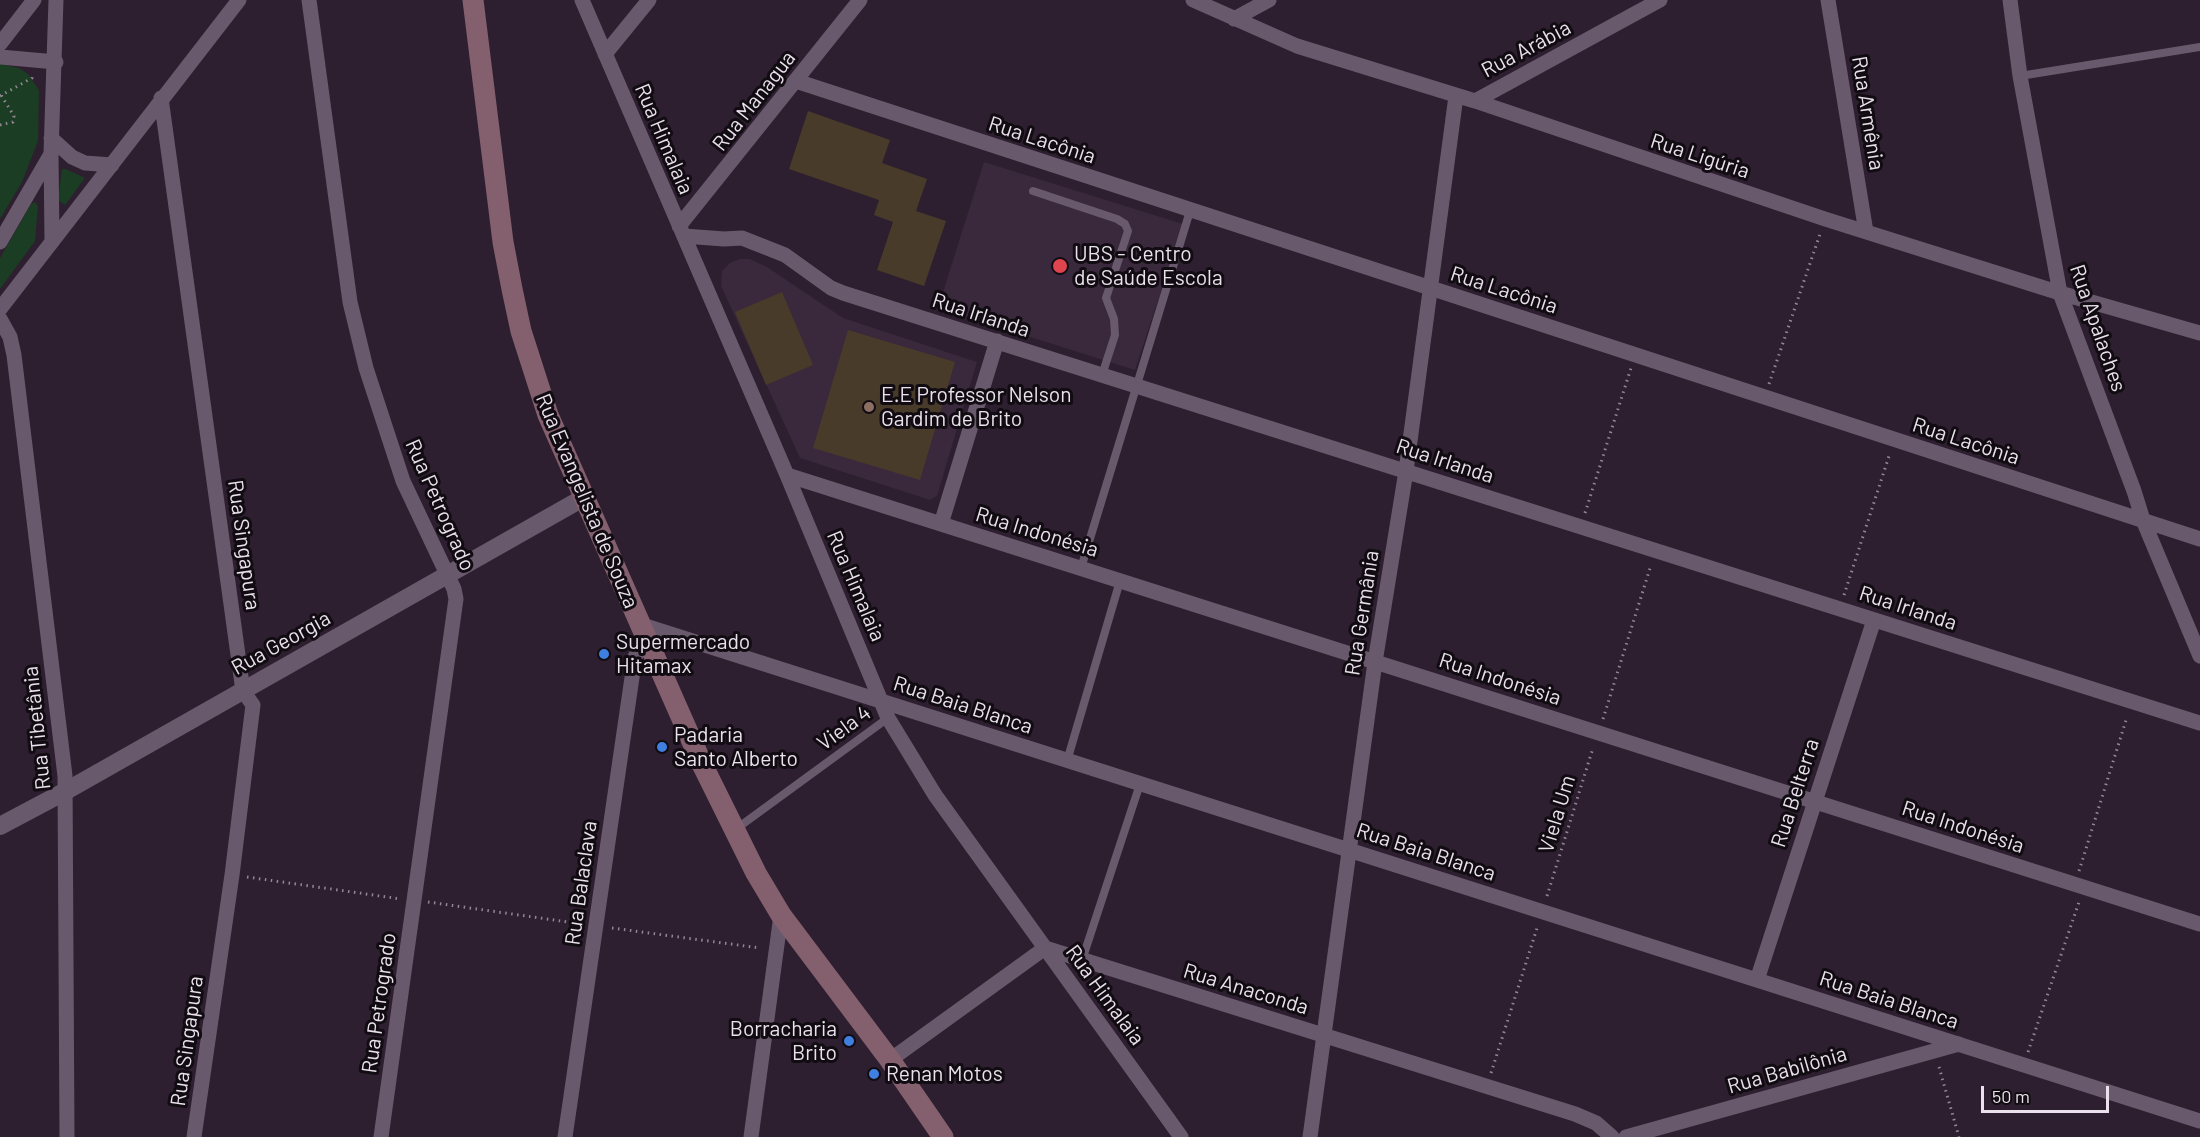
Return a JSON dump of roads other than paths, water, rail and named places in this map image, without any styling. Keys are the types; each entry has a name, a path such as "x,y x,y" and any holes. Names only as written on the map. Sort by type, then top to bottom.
{"main road":[{"name":"Rua Evangelista de Souza","path":"473,0 503,242 521,331 548,415 733,831 782,915 890,1060 939,1134"}],"street":[{"path":"0,44 34,0"},
{"path":"52,242 51,138 56,62 56,0"},
{"path":"0,309 161,98 240,0"},
{"name":"Rua Petrogrado","path":"309,0 350,302 363,357 395,462 456,599 381,1137"},
{"name":"Rua Himalaia","path":"582,0 787,475 888,718 935,795 1181,1137"},
{"path":"605,54 648,0"},
{"name":"Rua Managua","path":"681,231 860,0"},
{"name":"Rua Ligúria","path":"1193,0 1297,46 1475,101 1825,219 2060,293 2200,333"},
{"path":"1234,19 1269,0"},
{"name":"Rua Arábia","path":"1475,101 1660,0"},
{"name":"Rua Armênia","path":"1828,0 1866,232"},
{"name":"Rua Apalaches","path":"2010,0 2020,76 2060,293 2143,520 2200,656"},
{"path":"0,57 56,62"},
{"name":"Rua Lacônia","path":"796,81 2200,539"},
{"name":"Rua Germânia","path":"1310,1137 1326,1036 1375,662 1406,471 1455,96"},
{"name":"Rua Singapura","path":"161,98 243,691 253,705 232,875 194,1137"},
{"path":"51,138 72,157 91,164 112,165"},
{"path":"0,242 51,154"},
{"name":"Rua Irlanda","path":"681,231 723,239 742,238 785,255 831,288 843,293 2200,723"},
{"name":"Rua Tibetânia","path":"0,319 10,337 14,355 66,791 67,1137"},
{"path":"941,524 997,341"},
{"name":"Rua Indonésia","path":"787,475 2200,924"},
{"name":"Rua Georgia","path":"0,826 66,791 583,498"},
{"name":"Rua Belterra","path":"1757,980 1874,620"},
{"name":"Rua Baia Blanca","path":"643,631 881,701 2200,1121"},
{"name":"Rua Balaclava","path":"565,1137 635,657 643,631"},
{"path":"751,1137 782,915"},
{"path":"890,1060 1045,948"},
{"name":"Rua Anaconda","path":"1045,948 1575,1114 1596,1123 1612,1137"},
{"name":"Rua Babilônia","path":"1626,1137 1959,1044"}],"lane":[{"path":"2020,76 2200,47"},
{"path":"1033,191 1117,219 1125,224 1128,231 1106,298 1114,319 1115,335 1102,375"},
{"path":"1081,568 1190,211"},
{"path":"1067,761 1120,581"},
{"name":"Viela 4","path":"733,831 888,718"},
{"path":"1082,960 1140,784"}],"place":[{"name":"UBS - Centro de Saúde Escola","path":"1060,266"},
{"name":"E.E Professor Nelson Gardim de Brito","path":"869,407"},
{"name":"Supermercado Hitamax","path":"604,654"},
{"name":"Padaria Santo Alberto","path":"662,747"},
{"name":"Borracharia Brito","path":"849,1041"},
{"name":"Renan Motos","path":"874,1074"}]}
